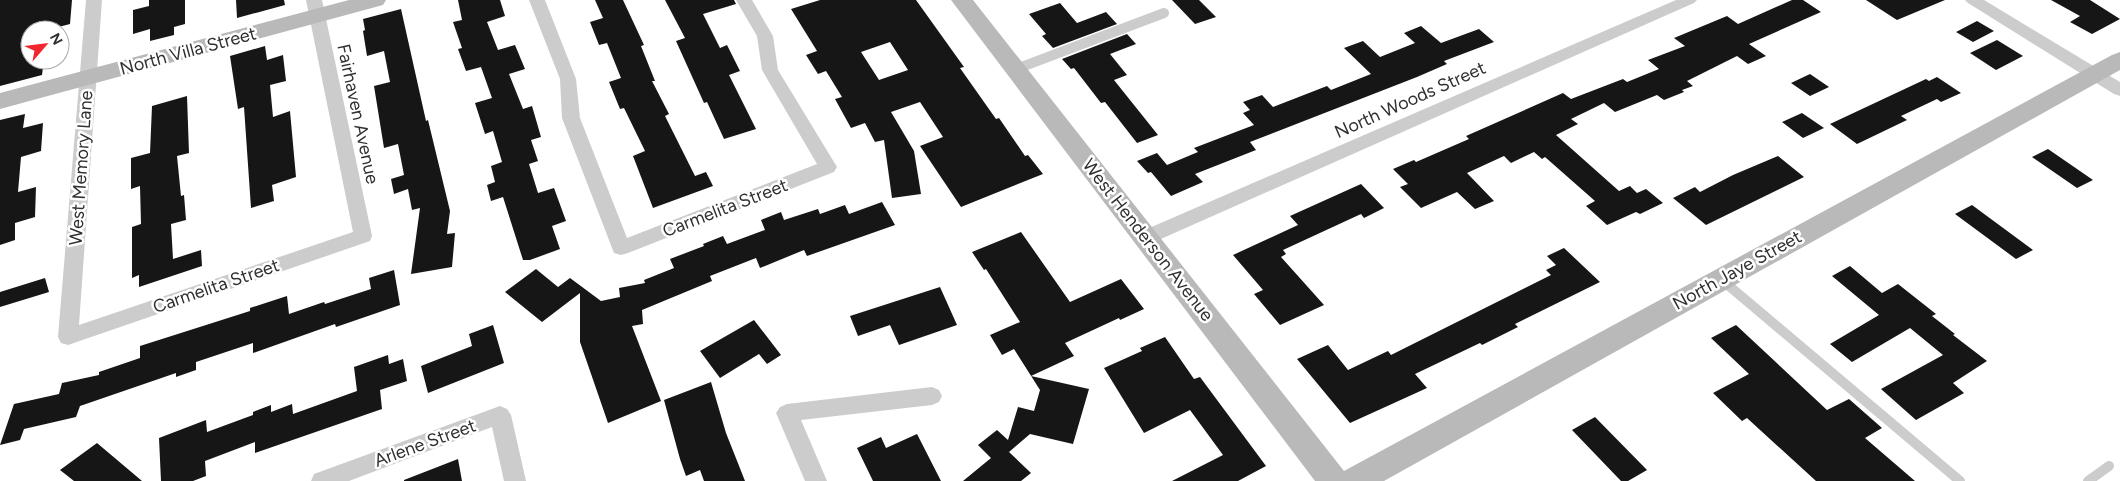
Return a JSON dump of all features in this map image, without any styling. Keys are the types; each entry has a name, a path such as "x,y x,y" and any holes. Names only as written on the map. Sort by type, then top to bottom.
{"street":[{"name":"West Memory Lane","path":"68,336 94,0"},
{"name":"North Villa Street","path":"0,102 316,8 375,0"},
{"name":"Carmelita Street","path":"537,0 568,79 571,118 621,248 828,167 770,70 765,36 744,0"},
{"name":"West Henderson Avenue","path":"962,0 1147,237 1333,481"},
{"name":"North Woods Street","path":"1147,237 1689,0"},
{"path":"1973,0 2120,90"},
{"name":"Fairhaven Avenue","path":"316,8 363,236"},
{"name":"North Jaye Street","path":"1355,481 2120,60"},
{"name":"Carmelita Street","path":"68,336 363,236"},
{"path":"816,481 787,413 932,396"},
{"name":"Arlene Street","path":"322,481 500,415 515,481"}],"lane":[{"path":"1016,69 1164,13"},
{"path":"1722,279 1960,481"},
{"path":"2088,481 2110,466"}],"building":[{"path":"0,0 72,0 70,24 70,20 20,20 20,70 43,70 42,75 0,86"},
{"path":"149,0 185,0 185,24 174,27 174,35 150,41 150,29 133,34 133,10 149,6"},
{"path":"236,0 284,0 285,5 237,18"},
{"path":"458,0 500,0 505,16 487,22 498,50 515,45 525,69 509,74 523,109 532,106 541,137 531,140 538,161 529,164 538,193 554,188 566,221 552,226 560,249 530,260 523,260 503,197 491,201 487,185 495,182 491,166 502,162 493,131 485,134 475,103 492,98 481,67 466,71 458,49 462,48 453,22 462,20"},
{"path":"595,0 623,0 644,45 641,46 655,81 652,81 669,114 665,116 695,176 706,172 713,186 653,208 633,156 645,151 624,108 620,109 609,82 621,78 607,43 599,45 590,22 603,18"},
{"path":"665,0 734,0 736,4 703,14 720,48 727,45 740,71 729,75 756,129 724,139 707,102 704,103 676,41 685,38"},
{"path":"820,0 916,0 964,67 960,68 996,119 999,118 1025,156 1028,155 1043,174 961,207 920,146 943,137 920,102 891,112 914,151 921,194 892,198 884,140 875,142 865,123 851,128 835,99 842,97 826,71 818,74 806,55 817,51 791,9","holes":["890,42 908,70 879,80 861,52"]},
{"path":"1172,0 1199,0 1216,17 1195,24"},
{"path":"1792,0 1803,0 1821,12 1749,44 1766,56 1748,64 1737,56 1687,81 1693,86 1664,100 1657,95 1615,112 1604,103 1571,119 1578,124 1556,135 1619,191 1630,186 1637,193 1646,189 1663,203 1640,214 1636,212 1607,225 1586,206 1595,201 1545,157 1542,159 1534,152 1511,163 1504,156 1467,173 1494,201 1475,209 1457,192 1421,208 1400,187 1408,184 1393,169 1414,160 1416,162 1469,139 1466,136 1563,93 1571,99 1623,79 1627,82 1659,69 1648,60 1685,46 1674,38 1727,16 1738,24"},
{"path":"1866,0 1945,0 1897,20"},
{"path":"2051,0 2090,0 2120,19 2092,34 2070,22 2080,16"},
{"path":"1060,3 1077,23 1106,12 1117,24 1053,48 1042,36 1046,34 1029,14"},
{"path":"401,9 426,121 428,120 450,211 447,234 455,233 452,267 411,274 420,208 412,210 408,189 394,194 391,179 404,175 398,144 384,148 374,86 390,82 384,51 367,56 363,31 365,30 363,19"},
{"path":"1977,21 1994,31 1973,42 1956,32"},
{"path":"1421,26 1441,43 1479,29 1494,42 1444,61 1447,64 1417,77 1250,142 1256,150 1195,174 1203,182 1171,196 1151,172 1148,173 1137,161 1157,153 1167,165 1198,152 1194,148 1254,125 1243,113 1250,110 1243,102 1262,95 1273,107 1327,86 1331,90 1371,74 1344,48 1363,41 1380,57 1415,43 1404,33"},
{"path":"1127,34 1136,44 1110,54 1127,75 1114,80 1158,135 1137,143 1105,102 1101,103 1074,68 1071,69 1062,59"},
{"path":"1997,40 2023,56 1996,70 1970,53"},
{"path":"265,46 267,60 283,55 286,81 270,85 273,117 290,111 296,177 272,185 274,201 251,208 244,107 238,109 230,56"},
{"path":"1810,74 1829,87 1810,96 1791,83"},
{"path":"1937,77 1961,93 1941,102 1937,99 1901,116 1907,120 1857,144 1830,124 1926,79 1929,81"},
{"path":"187,96 189,153 177,156 181,196 184,195 186,220 171,224 173,259 201,250 202,266 139,287 139,275 132,278 132,227 141,224 140,186 131,189 131,158 150,153 152,106"},
{"path":"1802,113 1824,128 1803,138 1782,122"},
{"path":"25,114 23,128 43,123 41,151 21,157 18,192 36,187 35,217 15,223 15,240 0,245 0,120"},
{"path":"2048,149 2093,180 2077,188 2032,157"},
{"path":"1778,156 1804,177 1706,225 1673,198 1695,187 1700,192 1733,175"},
{"path":"1361,184 1384,208 1364,218 1361,214 1283,250 1286,254 1281,257 1324,305 1280,325 1254,294 1263,290 1233,255 1298,225 1290,216"},
{"path":"882,202 895,225 807,256 804,250 760,268 756,258 710,276 712,281 642,310 643,324 632,326 661,401 608,423 580,342 580,293 542,322 505,292 536,269 558,287 570,278 601,301 620,297 619,288 645,283 644,280 674,268 670,259 704,246 703,244 723,236 727,244 765,230 761,220 781,212 784,220 818,209 820,214 845,205 849,214"},
{"path":"1972,205 2033,250 2016,259 1955,214"},
{"path":"1021,232 1070,302 1121,279 1144,309 1120,320 1119,318 1065,343 1074,356 1031,376 1014,349 1002,355 990,335 1020,322 986,269 984,270 972,252"},
{"path":"1564,248 1600,282 1515,324 1518,327 1482,345 1480,343 1415,374 1427,388 1350,423 1297,359 1328,345 1348,370 1388,351 1391,355 1551,275 1546,270 1556,265 1547,256"},
{"path":"1850,266 1882,293 1898,284 1936,314 1932,316 1955,334 1953,335 1987,361 1953,383 1964,393 1916,420 1881,389 1943,355 1910,328 1852,362 1830,344 1879,315 1832,276"},
{"path":"394,270 400,305 336,327 335,324 253,353 253,343 196,362 196,370 176,377 176,373 80,406 76,417 24,429 20,440 0,445 14,404 59,394 62,383 99,375 99,372 140,358 140,346 250,311 250,308 287,296 289,314 324,302 325,304 371,289 369,278"},
{"path":"45,278 49,292 0,307 0,292"},
{"path":"940,287 957,325 899,345 890,325 858,336 850,316"},
{"path":"754,320 781,355 767,364 759,354 720,378 700,351"},
{"path":"493,325 504,363 428,393 421,366 472,346 469,334"},
{"path":"1736,325 1827,410 1849,399 1882,428 1865,438 1915,481 1816,481 1747,418 1742,421 1713,393 1749,374 1711,338"},
{"path":"1165,337 1194,379 1200,377 1266,466 1238,481 1172,481 1223,455 1190,410 1144,433 1104,368 1142,351 1140,348"},
{"path":"388,355 389,364 403,359 407,381 380,390 382,409 255,453 255,442 205,461 206,476 193,481 161,481 159,438 206,420 207,432 253,415 253,412 271,405 271,412 292,404 293,414 357,391 354,367"},
{"path":"1031,376 1089,389 1073,444 1030,434 1009,452 1031,473 1021,481 963,481 991,458 978,445 997,430 1008,440 1018,407 1034,411 1040,390"},
{"path":"711,382 726,433 745,481 704,481 700,470 686,476 680,459 664,400"},
{"path":"1595,417 1647,470 1628,481 1621,481 1572,430"},
{"path":"917,434 941,481 873,481 857,448 881,437 886,448"},
{"path":"97,443 142,481 74,481 60,470"},
{"path":"458,459 462,481 404,481 404,480"}]}
